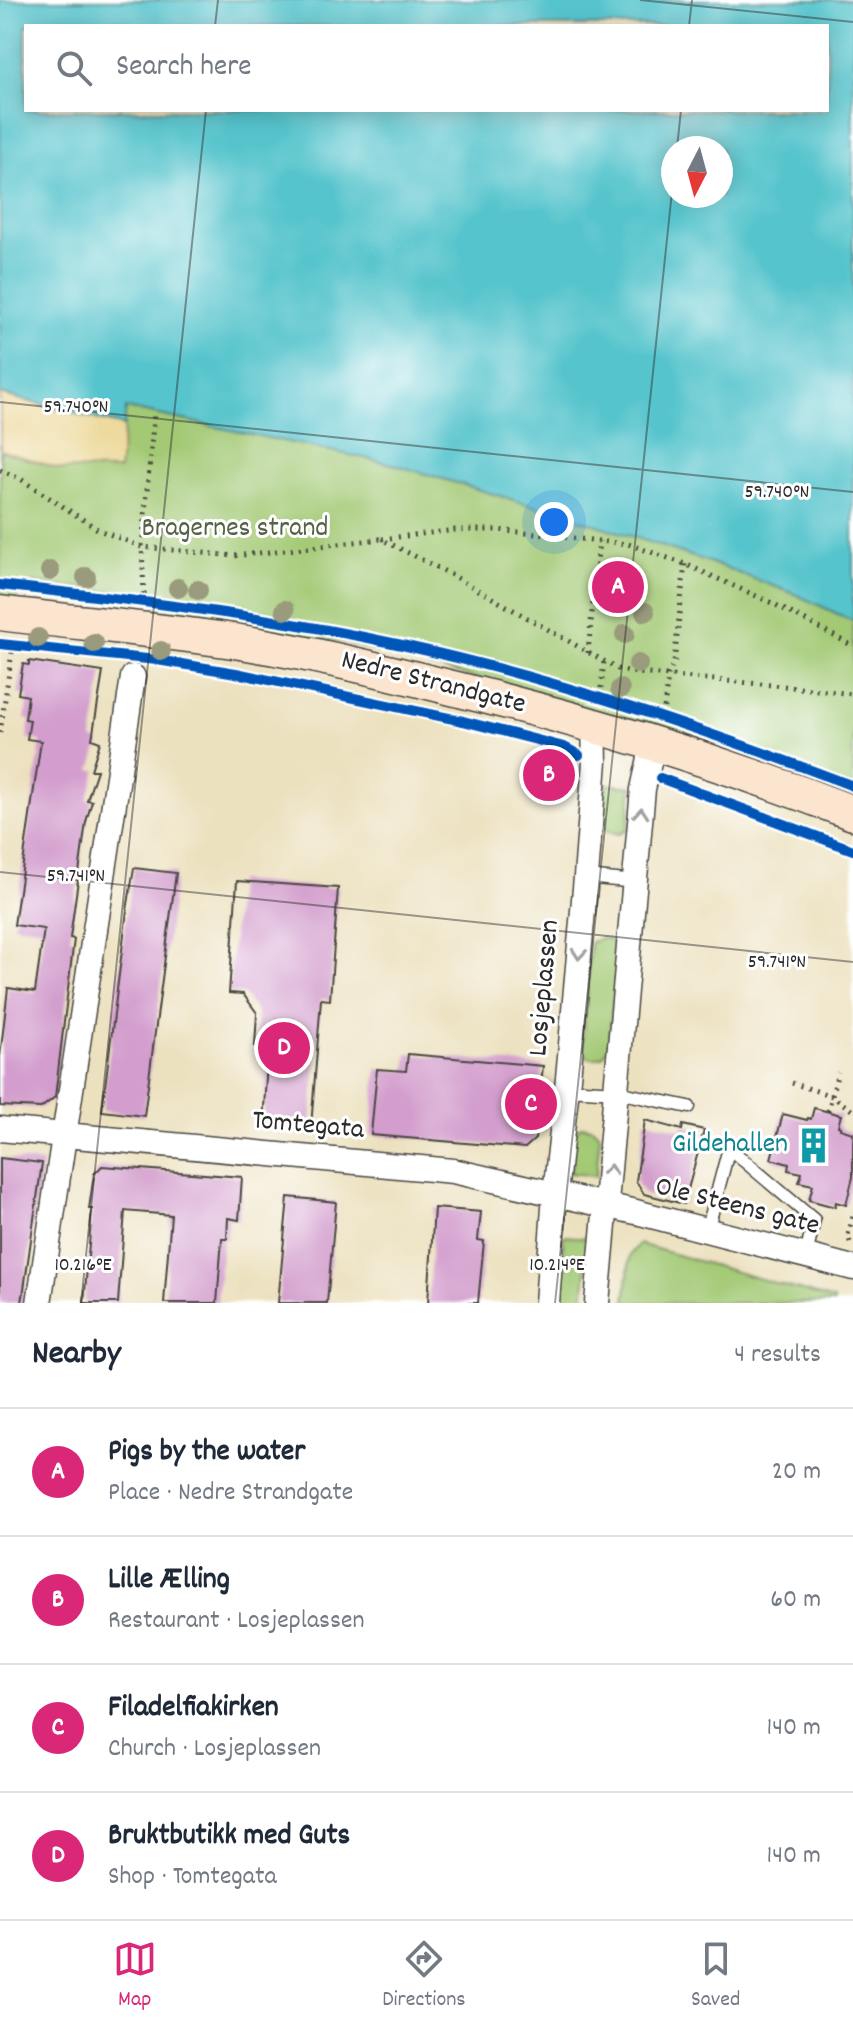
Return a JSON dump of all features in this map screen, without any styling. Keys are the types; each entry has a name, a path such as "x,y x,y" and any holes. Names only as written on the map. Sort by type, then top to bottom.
{"street":[{"name":"Nedre Strandgate","path":"0,613 248,644 322,657 499,699 599,705 660,725 812,797 853,813"},
{"path":"39,1303 133,677"},
{"name":"Losjeplassen","path":"547,1303 599,705"},
{"path":"597,1303 643,789 660,725"},
{"name":"Tomtegata","path":"0,1129 453,1171 606,1207"},
{"name":"Ole Steens gate","path":"606,1207 853,1268"}],"lane":[{"path":"586,877 636,882"},
{"path":"567,1089 617,1092 689,1107"},
{"path":"707,1231 729,1148 814,1220 806,1256"}],"path":[{"path":"154,414 142,547 143,598 157,604"},
{"path":"0,470 19,478 99,530 142,547 234,556 455,530 498,530 628,544 685,564 774,604 853,646"},
{"path":"381,539 448,573 618,669 853,694"},
{"path":"588,653 599,541"},
{"path":"660,725 668,676 674,663 685,564"},
{"path":"0,644 28,647"},
{"path":"0,733 13,645"},
{"path":"599,705 604,661"},
{"path":"828,1111 838,1072"},
{"path":"792,1083 832,1096 853,1111"},
{"path":"852,1249 848,1235 853,1216"}],"green space":[{"name":"Bragernes strand","path":"126,408 393,464 598,525 709,562 795,594 853,621 853,800 574,705 342,642 156,618 158,597 26,582 16,600 0,598 0,450 31,460"},
{"path":"606,784 632,787 628,828 620,834 609,832 602,825"},
{"path":"600,938 610,940 618,947 608,1049 602,1057 593,1058 582,1051 590,943"},
{"path":"582,1126 592,1128 600,1135 596,1176 570,1173 574,1132"},
{"path":"564,1236 589,1238 583,1303 559,1303"},
{"path":"639,1244 834,1300 834,1303 625,1303 630,1255"}],"sand":[{"name":"Bragernes strand","path":"0,394 124,426 119,470 59,469 0,450"}],"water":[{"path":"0,0 853,0 853,621 795,594 709,562 598,525 393,464 126,408 124,426 0,394"}],"building":[{"path":"29,661 103,672 92,739 100,742 91,770 97,770 87,800 92,801 86,822 70,938 74,939 55,1097 41,1108 0,1106 0,1057 8,988 35,992 44,929 14,925 41,741 27,739 30,720 25,719 28,696 18,694 23,664 29,665"},
{"path":"134,868 176,873 144,1116 102,1111"},
{"path":"237,881 338,888 330,1000 321,999 311,1127 264,1127 268,1047 255,1046 257,1013 243,994 229,993"},
{"path":"408,1054 543,1066 535,1139 525,1148 371,1135 377,1069 406,1071"},
{"name":"Gildehallen","path":"814,1108 841,1115 840,1129 853,1133 853,1177 846,1205 836,1202 835,1207 809,1200 813,1185 799,1182 802,1173 788,1170 789,1164 771,1159 783,1114 807,1120 811,1119"},
{"path":"645,1120 682,1130 683,1125 704,1130 684,1204 644,1194 636,1181"},
{"path":"0,1158 42,1163 22,1303 0,1303"},
{"path":"102,1166 242,1177 239,1220 228,1218 227,1239 222,1239 217,1303 164,1303 171,1215 125,1211 118,1303 84,1303 92,1209 89,1209 94,1174"},
{"path":"288,1197 336,1202 327,1303 278,1303"},
{"path":"434,1208 481,1212 478,1240 484,1241 478,1303 428,1303"}],"cycle path":[{"path":"0,585 252,617 402,645 630,707 853,786"},
{"path":"0,644 157,660 236,673 463,721 564,747 579,755"},
{"path":"660,778 853,850"}],"place":[{"name":"Pigs by the water","path":"618,587"},
{"name":"Lille Ælling","path":"549,775"},
{"name":"Bruktbutikk med Guts","path":"284,1048"},
{"name":"Filadelfiakirken","path":"531,1104"},
{"name":"Gildehallen","path":"814,1146"}]}
